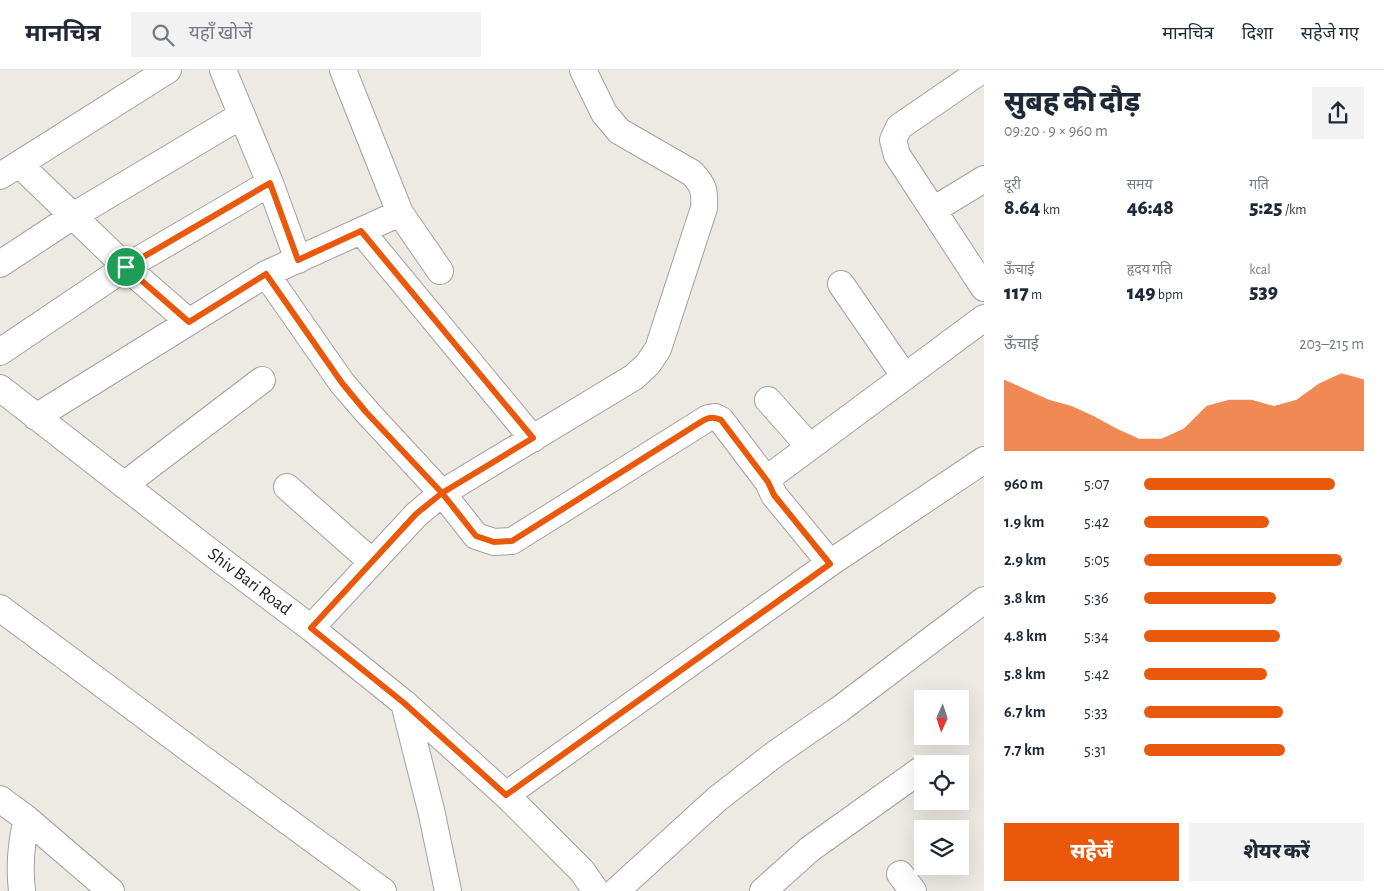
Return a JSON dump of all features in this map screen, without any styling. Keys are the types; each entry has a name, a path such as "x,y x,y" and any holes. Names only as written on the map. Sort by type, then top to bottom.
{"street":[{"path":"168,70 9,170 73,216 126,267 189,322"},
{"path":"223,70 270,183 298,260"},
{"path":"343,70 400,213 440,271"},
{"path":"311,628 416,514 442,493 634,377 648,364 658,349 704,208 705,194 701,183 692,173 619,131 604,113 583,70"},
{"path":"982,70 900,127 893,140 896,154 984,288"},
{"path":"0,264 73,216 242,115"},
{"path":"933,210 984,179"},
{"path":"0,352 126,267 270,183"},
{"path":"36,417 266,274 400,213"},
{"path":"361,231 533,438"},
{"path":"266,274 342,383 366,412 442,493 476,536 494,542 512,541 696,425 708,418 715,417 721,420 768,482 774,495 830,564"},
{"path":"841,284 905,377"},
{"path":"768,482 772,475 809,446 984,318"},
{"path":"124,485 262,380"},
{"name":"Shiv Bari Road","path":"0,388 311,628 404,703 506,795 582,871 596,891"},
{"path":"768,400 809,446"},
{"path":"506,795 830,564 984,460"},
{"path":"287,487 372,562"},
{"path":"616,891 725,794 775,754 840,708 984,600"},
{"path":"0,608 382,891"},
{"path":"404,703 431,810 448,891"},
{"path":"763,891 810,850 914,775"},
{"path":"0,799 27,819 111,891"},
{"path":"22,891 20,859 22,838 27,819"}],"route":[{"path":"126,267 189,322 266,274 342,383 366,412 442,493 416,514 311,628 404,703 506,795 830,564 774,495 768,482 721,420 715,417 708,418 696,425 512,541 494,542 476,536 442,493 533,438 361,231 298,260 270,183 126,267"}]}
